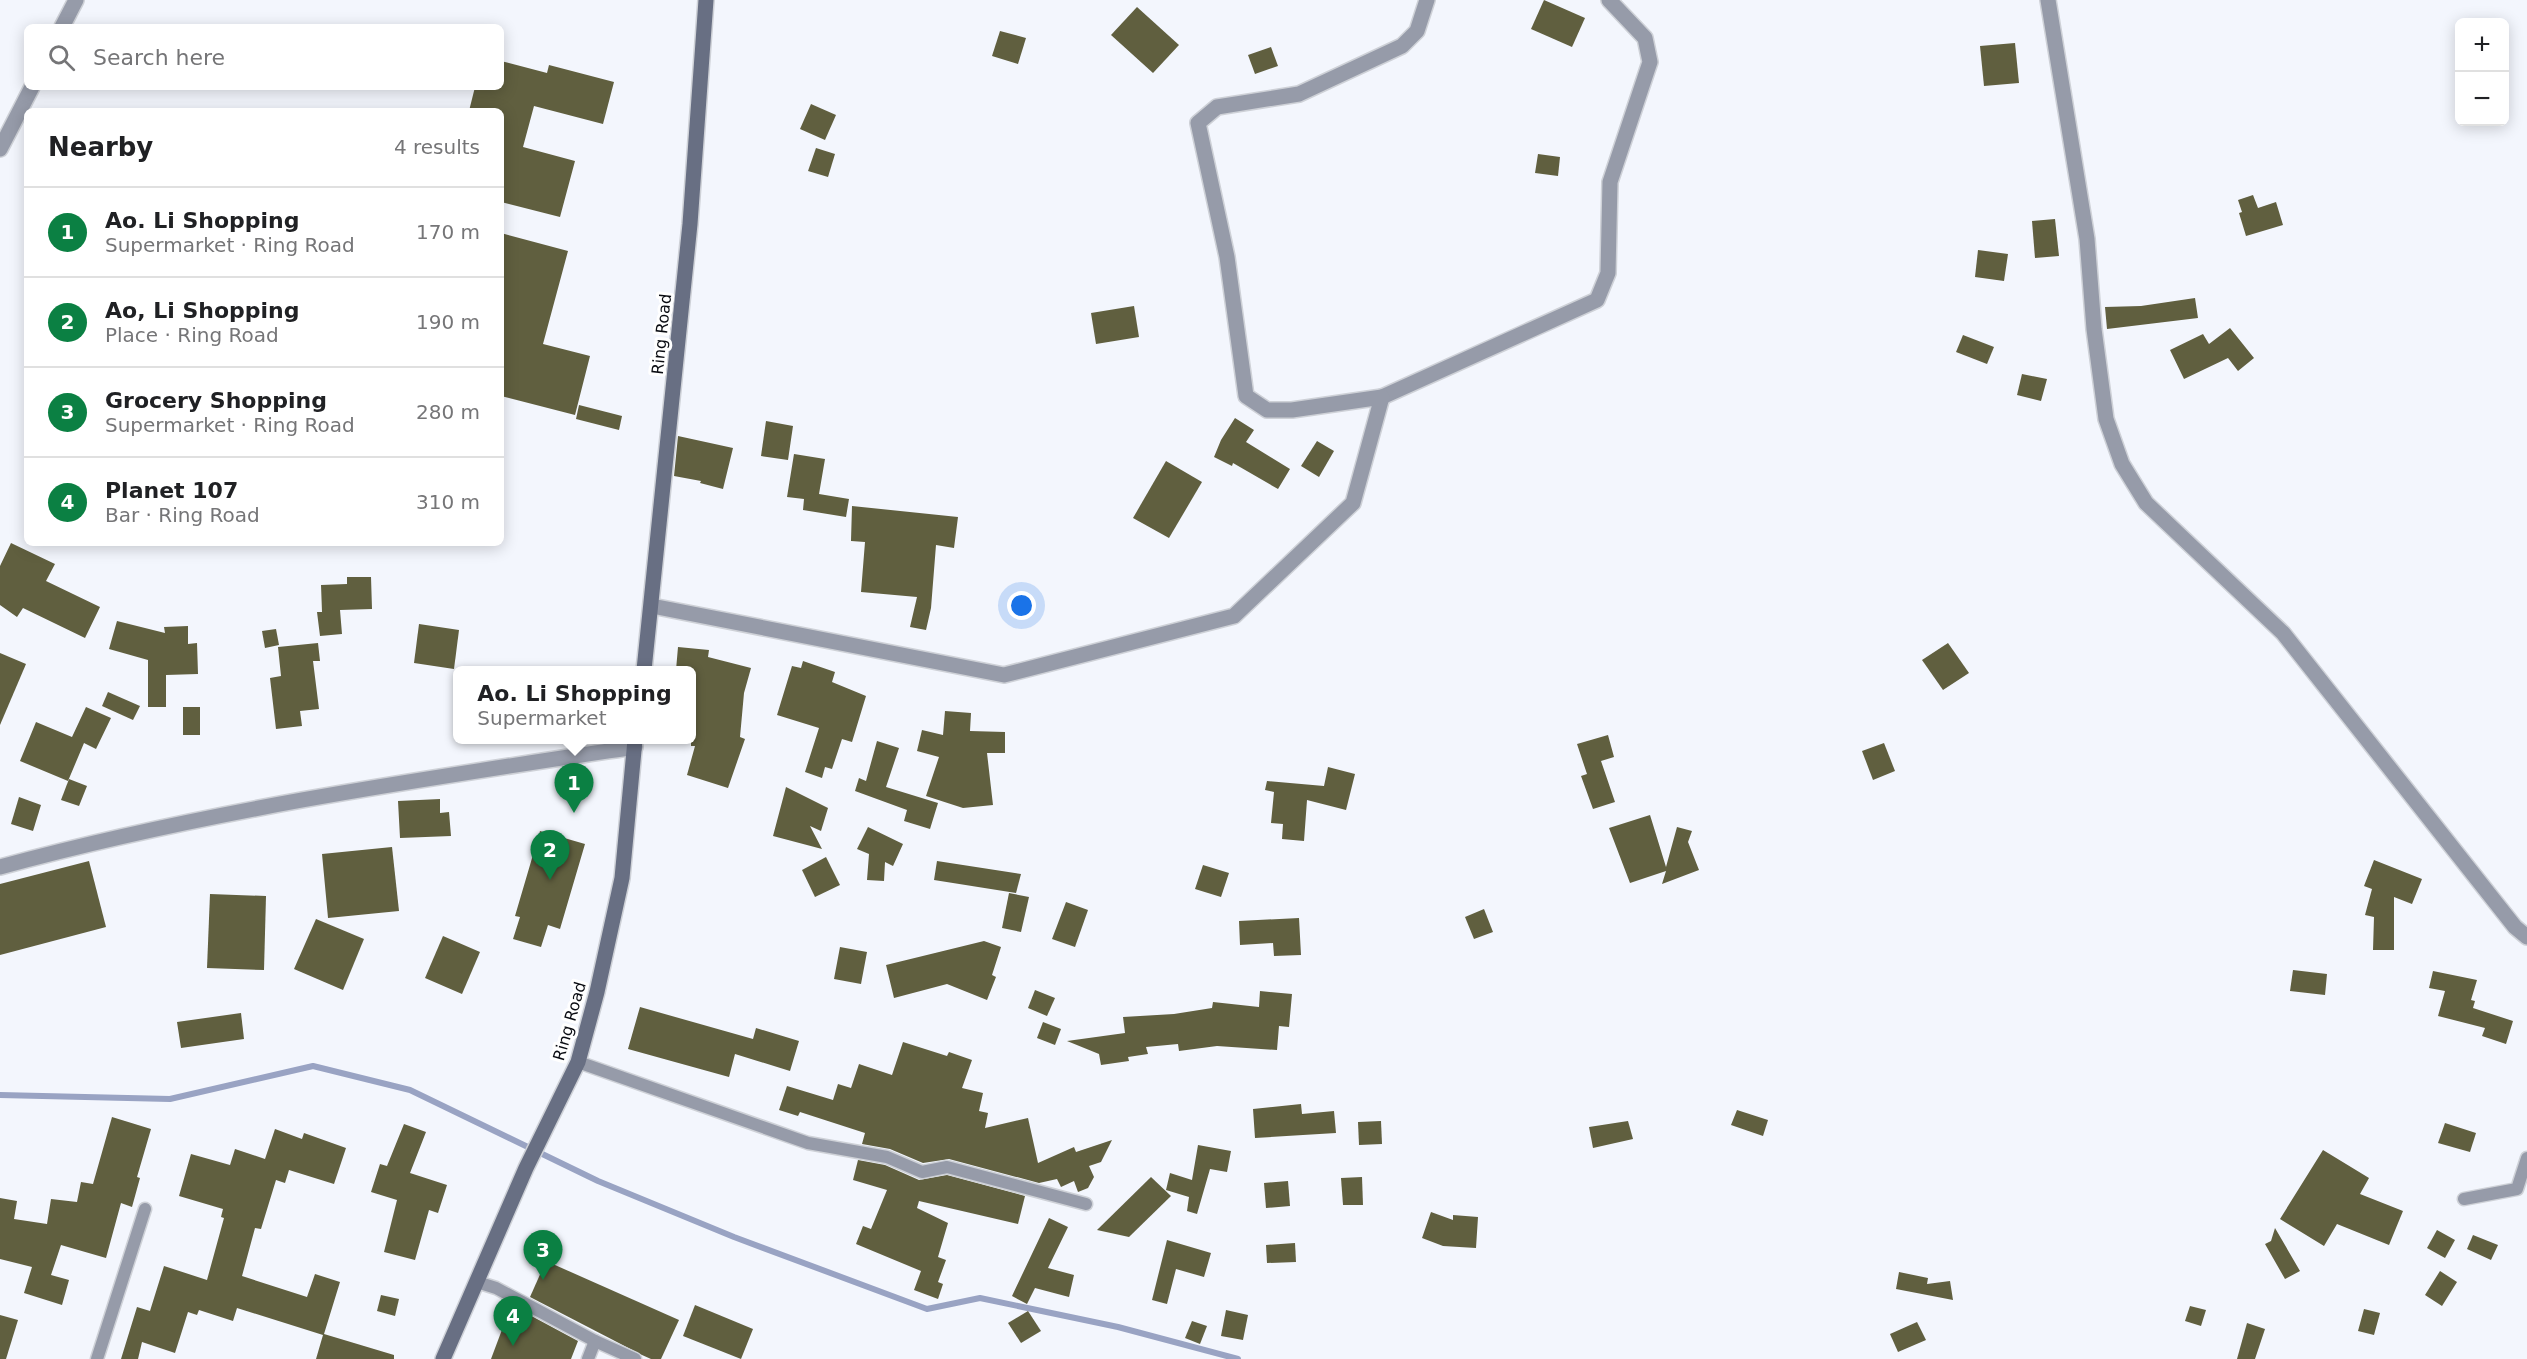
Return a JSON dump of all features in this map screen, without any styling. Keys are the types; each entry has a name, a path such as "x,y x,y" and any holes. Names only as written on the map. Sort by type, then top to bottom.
{"main road":[{"name":"Ring Road","path":"644,666 690,224 706,0"},
{"name":"Ring Road","path":"443,1359 526,1168 578,1062 597,992 622,878 635,744"}],"street":[{"path":"64,24 76,0"},
{"path":"1426,0 1418,31 1402,46 1299,94 1217,107 1198,123 1227,257 1246,396 1267,410 1292,410 1382,397 1597,300 1608,273 1610,182 1650,62 1645,38 1609,0"},
{"path":"2048,0 2087,239 2094,329 2106,419 2122,464 2146,503 2283,633 2515,927 2527,936"},
{"path":"0,149 30,90"},
{"path":"652,606 1004,675 1234,616 1353,504 1382,397"},
{"path":"0,867 70,848 354,789 629,744"}],"lane":[{"path":"578,1062 808,1143 887,1157 922,1172 947,1167 1086,1204"},
{"path":"2464,1198 2517,1189 2527,1158"},
{"path":"97,1359 145,1209"},
{"path":"477,1282 496,1288 595,1341 635,1359"},
{"path":"588,1359 595,1341"}],"building":[{"path":"1544,0 1585,18 1572,47 1531,29"},
{"path":"1137,7 1179,45 1153,73 1111,35"},
{"path":"1000,31 1026,38 1018,64 992,56"},
{"path":"2015,43 2019,83 1984,86 1980,46"},
{"path":"1271,47 1278,66 1255,74 1248,55"},
{"path":"504,62 547,73 549,65 614,82 603,124 534,106 523,147 575,161 560,217 504,203 504,108 470,108 474,90 504,90"},
{"path":"811,104 836,115 825,140 800,129"},
{"path":"816,148 835,154 828,177 808,171"},
{"path":"1538,154 1560,157 1558,176 1535,173"},
{"path":"2253,195 2258,208 2276,202 2283,225 2246,236 2239,213 2242,212 2238,200"},
{"path":"2055,219 2059,256 2035,258 2032,221"},
{"path":"504,234 568,251 543,344 590,356 575,415 504,397"},
{"path":"1978,250 2008,254 2004,281 1975,277"},
{"path":"2195,298 2198,318 2107,329 2105,307 2141,306"},
{"path":"1134,306 1139,337 1096,344 1091,313"},
{"path":"2230,328 2254,358 2238,371 2228,358 2184,379 2170,350 2203,334 2209,344"},
{"path":"1963,335 1994,347 1987,364 1956,352"},
{"path":"2022,374 2047,379 2041,401 2017,395"},
{"path":"579,405 622,416 619,430 576,419"},
{"path":"1235,418 1254,430 1246,442 1290,469 1278,489 1233,463 1232,466 1214,457 1221,440"},
{"path":"766,421 793,426 788,460 761,456"},
{"path":"678,436 733,448 723,489 700,483 701,481 674,476"},
{"path":"1317,441 1334,451 1319,477 1301,466"},
{"path":"794,454 825,459 819,494 849,499 846,517 803,510 804,499 787,497"},
{"path":"1166,461 1202,482 1169,538 1133,518"},
{"path":"852,506 958,517 954,548 936,545 931,608 926,630 910,627 917,597 861,592 865,542 851,541"},
{"path":"11,543 55,564 46,581 100,607 85,638 23,608 17,617 0,605 0,566"},
{"path":"347,577 371,577 372,609 340,610 342,634 320,636 317,612 322,612 321,585 347,584"},
{"path":"117,621 165,633 164,627 188,626 188,644 197,643 198,674 166,675 166,707 148,707 148,660 109,649"},
{"path":"419,624 459,630 453,669 414,663"},
{"path":"276,629 279,645 265,648 262,631"},
{"path":"318,643 320,661 313,661 319,709 300,711 302,726 276,729 270,678 281,676 278,647"},
{"path":"1948,643 1969,673 1943,690 1922,660"},
{"path":"678,647 709,650 708,657 751,668 744,693 740,737 745,739 728,788 687,775 695,746 691,744 696,744 696,666 676,666"},
{"path":"0,653 26,664 0,725"},
{"path":"803,661 835,672 832,682 866,696 852,742 842,739 832,769 825,767 822,778 805,772 819,728 777,715 792,666 801,668"},
{"path":"108,692 140,706 133,720 102,706"},
{"path":"86,707 111,718 96,749 84,743 68,781 20,761 36,722 72,737"},
{"path":"183,707 200,707 200,735 183,735"},
{"path":"945,711 971,713 970,731 1005,732 1005,753 987,753 993,805 963,808 926,796 939,757 917,751 922,730 943,735"},
{"path":"1608,735 1614,757 1601,761 1615,802 1593,809 1581,776 1587,774 1577,744"},
{"path":"877,741 899,748 886,787 938,803 930,829 904,821 907,810 855,791 859,778 866,781"},
{"path":"1884,743 1895,771 1873,780 1862,751"},
{"path":"1328,767 1355,774 1346,810 1307,800 1304,841 1282,839 1283,824 1271,823 1274,792 1265,790 1267,781 1324,786"},
{"path":"69,779 87,786 79,806 61,800"},
{"path":"786,787 828,808 821,831 810,826 822,849 773,836"},
{"path":"19,797 41,805 33,831 11,824"},
{"path":"440,799 440,813 449,812 451,836 400,838 398,801"},
{"path":"1650,815 1666,867 1677,827 1692,831 1688,842 1699,870 1662,884 1666,871 1630,883 1609,828"},
{"path":"868,827 903,844 893,866 885,862 884,881 867,880 869,854 857,849"},
{"path":"540,831 585,844 560,929 548,925 541,947 513,939 520,917 515,916"},
{"path":"392,847 399,911 328,918 322,854"},
{"path":"826,857 840,885 815,897 802,870"},
{"path":"2374,860 2422,879 2412,904 2394,897 2394,950 2373,950 2374,917 2365,915 2372,889 2364,886"},
{"path":"89,861 106,927 0,955 0,884"},
{"path":"937,861 1021,874 1016,893 934,880"},
{"path":"1203,865 1229,873 1221,897 1195,889"},
{"path":"1009,893 1029,897 1021,932 1002,928"},
{"path":"210,894 266,896 264,970 207,968"},
{"path":"1066,902 1088,910 1075,947 1052,939"},
{"path":"1484,909 1493,932 1474,939 1465,917"},
{"path":"1299,918 1301,955 1274,956 1273,943 1240,945 1239,921"},
{"path":"316,919 364,939 343,990 294,969"},
{"path":"443,936 480,952 462,994 425,978"},
{"path":"984,941 1001,947 992,975 996,977 987,1000 947,984 894,998 886,965"},
{"path":"840,947 867,952 861,984 834,979"},
{"path":"2293,970 2327,974 2325,995 2290,991"},
{"path":"2433,971 2477,980 2471,1000 2475,1001 2473,1008 2513,1021 2506,1044 2482,1036 2485,1028 2438,1016 2445,991 2429,988"},
{"path":"1035,990 1055,998 1047,1016 1028,1008"},
{"path":"1260,991 1292,994 1289,1027 1279,1026 1277,1050 1217,1046 1179,1051 1178,1044 1146,1047 1148,1054 1128,1057 1129,1061 1101,1065 1099,1054 1067,1041 1125,1033 1123,1017 1174,1014 1212,1008 1213,1002 1259,1007"},
{"path":"640,1007 753,1039 756,1028 799,1041 790,1071 735,1054 729,1077 628,1049"},
{"path":"241,1013 244,1039 181,1048 177,1022"},
{"path":"1043,1022 1061,1029 1055,1045 1037,1038"},
{"path":"903,1042 947,1056 949,1052 972,1060 962,1088 983,1093 979,1111 988,1113 985,1128 1028,1118 1038,1163 1074,1147 1076,1152 1112,1140 1101,1162 1089,1166 1094,1177 1088,1188 1078,1192 1074,1181 1061,1187 1057,1179 1039,1183 949,1159 923,1163 890,1149 862,1144 865,1133 800,1112 798,1116 779,1110 787,1086 833,1100 838,1084 851,1088 859,1064 892,1075"},
{"path":"1301,1104 1302,1114 1334,1111 1336,1133 1255,1138 1253,1109"},
{"path":"1737,1110 1768,1120 1763,1136 1731,1125"},
{"path":"112,1117 151,1129 137,1177 140,1178 132,1207 121,1203 106,1258 61,1245 51,1275 69,1280 62,1305 24,1293 32,1267 0,1259 0,1198 17,1201 14,1219 47,1224 51,1199 77,1202 81,1182 93,1184"},
{"path":"1381,1121 1382,1144 1359,1145 1358,1122"},
{"path":"1628,1121 1633,1139 1593,1148 1589,1127"},
{"path":"2445,1123 2476,1133 2470,1152 2438,1143"},
{"path":"404,1124 426,1132 410,1173 447,1185 438,1213 429,1210 415,1260 384,1252 397,1200 371,1192 380,1164 387,1166"},
{"path":"275,1129 302,1139 304,1133 346,1148 334,1184 289,1170 285,1183 276,1180 261,1229 255,1228 242,1276 307,1297 315,1274 340,1282 324,1334 394,1355 394,1359 316,1359 323,1335 237,1308 233,1321 199,1310 197,1315 188,1312 175,1353 142,1342 138,1359 121,1359 137,1307 150,1311 164,1266 207,1280 224,1218 221,1217 223,1209 179,1196 191,1154 230,1165 235,1149 265,1159"},
{"path":"1198,1145 1231,1151 1227,1172 1210,1169 1197,1214 1187,1211 1189,1197 1166,1190 1170,1173 1192,1180"},
{"path":"2323,1150 2369,1178 2360,1194 2403,1211 2389,1245 2337,1224 2324,1246 2280,1219"},
{"path":"858,1160 885,1165 919,1180 947,1175 1025,1196 1018,1224 919,1201 917,1208 948,1223 938,1257 946,1260 938,1282 943,1284 938,1299 914,1290 921,1271 856,1244 863,1226 871,1229 887,1190 853,1180"},
{"path":"1151,1177 1171,1196 1129,1237 1097,1230"},
{"path":"1362,1177 1363,1205 1343,1205 1341,1178"},
{"path":"1288,1181 1290,1206 1266,1208 1264,1183"},
{"path":"1431,1212 1453,1220 1453,1215 1478,1217 1476,1248 1443,1246 1422,1238"},
{"path":"1049,1218 1068,1227 1048,1268 1074,1275 1069,1297 1035,1288 1027,1304 1012,1296"},
{"path":"2275,1228 2300,1271 2285,1279 2265,1244 2271,1241"},
{"path":"2437,1230 2455,1240 2445,1258 2427,1248"},
{"path":"2473,1235 2498,1245 2491,1260 2467,1249"},
{"path":"1167,1240 1211,1253 1204,1277 1176,1269 1167,1304 1152,1300"},
{"path":"1295,1243 1296,1262 1267,1263 1266,1245"},
{"path":"546,1261 679,1320 661,1359 651,1359 642,1355 530,1297"},
{"path":"2440,1271 2457,1282 2442,1306 2425,1295"},
{"path":"1899,1272 1928,1278 1927,1284 1950,1281 1953,1300 1896,1289"},
{"path":"381,1295 399,1299 395,1316 377,1311"},
{"path":"695,1305 753,1329 741,1359 683,1336"},
{"path":"2190,1306 2206,1310 2201,1326 2185,1321"},
{"path":"2364,1309 2380,1313 2374,1335 2358,1331"},
{"path":"1226,1310 1248,1315 1243,1340 1221,1336"},
{"path":"1028,1311 1041,1331 1021,1343 1008,1323"},
{"path":"524,1312 578,1341 571,1359 491,1359 506,1319 519,1324"},
{"path":"0,1315 18,1320 6,1359 0,1359"},
{"path":"1192,1321 1207,1326 1200,1344 1185,1338"},
{"path":"1917,1322 1926,1340 1898,1352 1890,1334"},
{"path":"2247,1323 2265,1329 2255,1359 2237,1359"}],"waterway":[{"path":"0,1095 170,1099 313,1066 410,1090 598,1181 734,1237 927,1309 980,1298 1118,1327 1238,1359"}],"place":[{"name":"Ao. Li Shopping","path":"574,813"},
{"name":"Ao, Li Shopping","path":"550,880"},
{"name":"Grocery Shopping","path":"543,1280"},
{"name":"Planet 107","path":"513,1346"}]}
